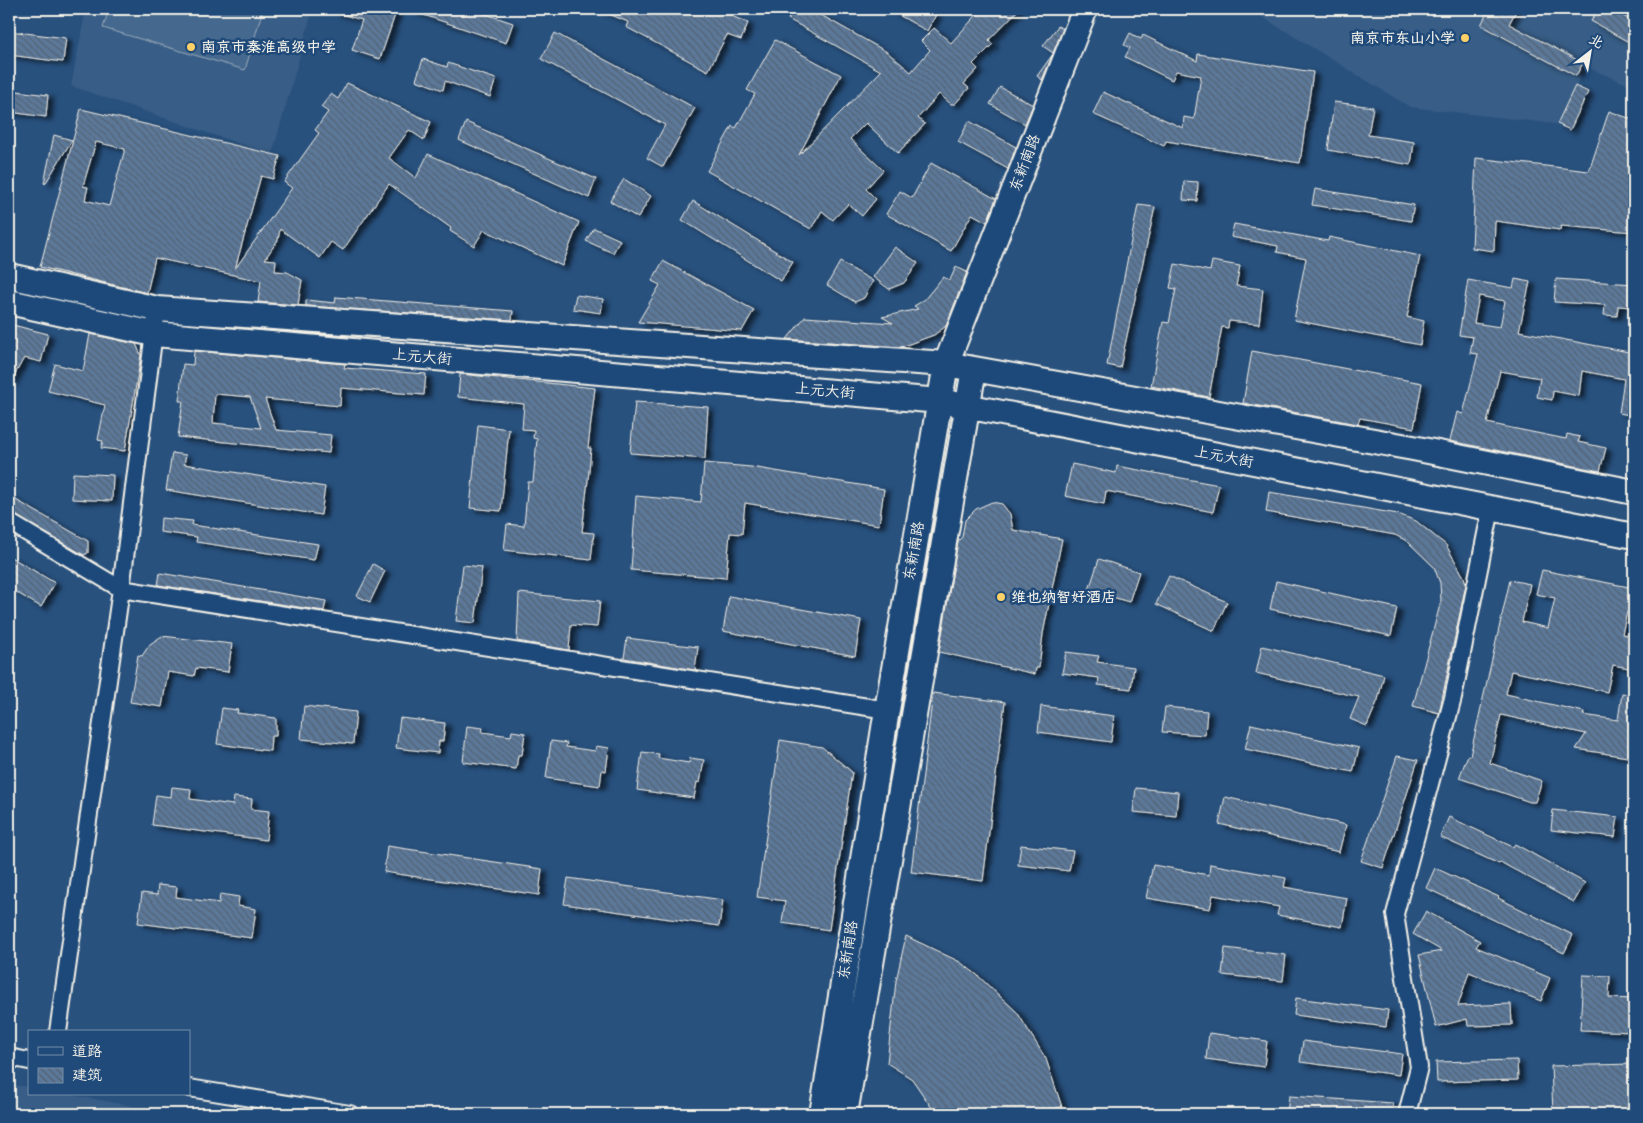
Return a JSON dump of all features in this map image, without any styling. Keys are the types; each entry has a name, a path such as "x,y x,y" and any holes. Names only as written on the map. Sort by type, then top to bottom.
{"main road":[{"name":"东新南路","path":"822,1114 887,710 946,364 1085,9"},
{"name":"上元大街","path":"9,276 157,309 946,364 1413,448 1634,492"},
{"name":"上元大街","path":"9,302 154,334 940,401 1491,510 1634,536"},
{"name":"东新南路","path":"845,1114 966,406 974,369"}],"street":[{"path":"58,1030 121,589 157,309"},
{"path":"1407,1114 1419,1067 1396,914 1453,698 1491,510"},
{"path":"9,522 121,589 887,710"},
{"path":"9,1057 28,1061"},
{"path":"190,1088 350,1114"}],"shaded area":[{"name":"南京市秦淮高级中学","path":"86,9 313,9 272,155 71,86"},
{"path":"109,9 263,9 245,70 103,28"},
{"name":"南京市东山小学","path":"1249,9 1634,9 1634,87 1586,67 1556,124 1410,107"},
{"path":"9,1084 28,1087 28,1096 78,1096 132,1106 130,1114 9,1114"}],"building":[{"path":"335,9 397,9 380,59 352,50 362,20 334,12"},
{"path":"412,9 471,9 513,23 506,43 412,11"},
{"path":"597,9 722,9 729,12 727,14 748,23 741,40 727,35 708,71 626,27 628,22"},
{"path":"794,9 810,9 887,52 911,72 930,50 921,41 934,28 951,43 982,9 1019,9 989,40 993,44 973,64 978,69 964,84 969,88 955,104 951,104 939,94 918,118 925,124 898,153 866,123 850,139 883,170 866,189 876,199 862,216 848,204 833,220 822,211 811,229 707,171 732,126 736,128 755,94 747,90 775,40 841,75 799,155 881,71 788,19"},
{"path":"888,9 925,9 936,15 927,31"},
{"path":"1489,9 1517,9 1509,24 1583,63 1576,76 1481,25"},
{"path":"1598,9 1611,9 1634,22 1634,45 1591,21"},
{"path":"1058,26 1063,29 1053,53 1043,46"},
{"path":"9,31 66,38 63,62 9,55"},
{"path":"555,33 695,108 663,167 647,158 665,125 541,59"},
{"path":"1130,33 1141,39 1143,35 1197,61 1198,54 1313,72 1300,163 1166,141 1164,146 1093,114 1103,92 1183,128 1184,117 1194,119 1201,76 1176,71 1172,80 1125,57 1130,48 1124,45"},
{"path":"1053,54 1042,80 1037,76"},
{"path":"423,59 447,67 448,63 496,79 490,97 445,81 443,90 416,80"},
{"path":"347,83 431,122 424,140 409,130 389,158 416,178 428,154 579,222 562,266 484,230 474,246 450,231 451,228 389,184 343,250 331,242 320,258 280,229 278,240 265,259 276,260 275,271 287,272 302,280 298,305 258,302 261,281 155,258 147,293 40,267 81,109 280,156 273,179 261,176 235,269 292,188 284,182 319,133 315,130 328,112 321,107 331,94 338,99","holes":["96,142 125,149 109,206 85,200 88,187 83,186"]},
{"path":"1575,86 1588,92 1570,130 1557,124"},
{"path":"1000,87 1033,105 1025,124 990,104"},
{"path":"9,90 48,95 46,117 9,112"},
{"path":"1334,102 1373,107 1368,135 1414,142 1411,165 1328,150"},
{"path":"1609,111 1634,120 1634,232 1561,226 1560,230 1495,221 1494,251 1472,248 1476,158 1589,171"},
{"path":"969,121 1016,147 1008,169 958,142"},
{"path":"466,122 596,179 589,198 459,140"},
{"path":"54,135 72,140 45,184 44,183"},
{"path":"931,163 996,199 987,222 972,214 951,251 886,214 900,191 912,198"},
{"path":"624,179 651,196 638,218 610,201"},
{"path":"1184,181 1198,182 1197,201 1183,200"},
{"path":"1315,189 1414,205 1411,221 1312,205"},
{"path":"693,201 793,262 781,281 682,220"},
{"path":"1138,205 1155,207 1120,368 1107,365"},
{"path":"1234,224 1328,241 1329,237 1420,256 1407,317 1424,321 1420,345 1294,320 1306,258 1277,252 1278,246 1231,237"},
{"path":"594,228 620,240 613,253 586,241"},
{"path":"895,247 918,263 904,283 889,289 873,277"},
{"path":"663,261 754,310 742,331 638,322 660,285 652,281"},
{"path":"1212,261 1240,266 1236,286 1263,289 1259,324 1229,321 1228,328 1222,327 1209,397 1151,386 1163,322 1169,323 1176,289 1170,288 1175,264 1210,271"},
{"path":"840,262 873,281 864,298 855,302 827,285"},
{"path":"956,267 967,272 946,326 934,335 901,347 787,339 805,317 893,323 882,317 918,309 914,306 924,300 943,277 950,280"},
{"path":"1515,279 1530,282 1519,331 1634,353 1634,416 1619,413 1624,379 1582,371 1579,396 1553,391 1552,400 1537,397 1540,378 1500,371 1487,423 1566,439 1567,434 1580,437 1578,442 1606,448 1600,471 1450,441 1457,412 1463,414 1478,354 1470,353 1473,337 1459,335 1468,280 1513,288","holes":["1479,296 1505,301 1500,327 1474,323"]},
{"path":"1556,279 1634,284 1631,307 1618,306 1617,316 1604,315 1605,305 1554,302"},
{"path":"576,295 603,299 601,313 573,309"},
{"path":"336,297 513,311 512,320 306,306 306,300 335,303"},
{"path":"9,324 48,334 41,362 24,358 9,385"},
{"path":"90,334 136,344 141,355 125,451 101,448 103,441 98,440 105,405 48,391 55,364 83,371"},
{"path":"194,351 345,364 344,368 426,374 424,395 341,388 340,406 265,399 276,430 331,435 329,453 178,437 183,401 179,401 183,364 193,365","holes":["215,394 250,397 261,428 213,423"]},
{"path":"1252,351 1422,383 1414,428 1360,418 1358,424 1243,403"},
{"path":"460,374 595,388 588,448 591,448 582,532 594,533 591,560 504,550 507,524 524,526 528,482 533,482 537,439 533,438 534,430 522,429 524,404 458,397"},
{"path":"635,402 708,407 705,459 630,453"},
{"path":"478,425 509,429 501,511 470,508"},
{"path":"172,453 186,455 184,464 325,487 321,515 166,490"},
{"path":"704,463 751,467 884,489 879,525 745,503 742,534 730,533 726,578 631,570 636,496 701,502"},
{"path":"1072,464 1116,473 1117,466 1219,485 1213,512 1106,491 1104,504 1065,496"},
{"path":"73,473 113,475 112,501 72,499"},
{"path":"1269,492 1398,514 1416,521 1446,545 1466,584 1439,713 1413,706 1441,601 1440,583 1434,567 1407,541 1395,535 1266,512"},
{"path":"9,496 88,541 88,553 84,555 9,512"},
{"name":"维也纳智好酒店","path":"992,502 1002,504 1010,514 1013,530 1062,539 1043,634 1039,668 1036,668 1035,674 939,652 958,541 962,537 965,520 976,509"},
{"path":"161,518 193,521 192,525 318,544 314,560 196,542 197,537 160,532"},
{"path":"9,556 55,583 41,607 9,588"},
{"path":"1099,559 1139,572 1129,602 1089,590"},
{"path":"373,564 385,571 370,602 357,596"},
{"path":"463,565 482,567 475,623 456,621"},
{"path":"1542,570 1634,588 1634,613 1627,612 1622,634 1634,637 1634,669 1613,665 1607,692 1511,671 1506,694 1584,712 1583,715 1618,720 1622,693 1634,695 1634,758 1576,749 1586,734 1501,715 1490,763 1542,781 1535,802 1530,802 1459,778 1468,755 1470,756 1510,580 1530,584 1522,622 1548,628 1555,598 1536,594"},
{"path":"160,573 326,601 324,611 158,585"},
{"path":"1169,576 1227,602 1214,631 1156,604"},
{"path":"1276,581 1397,608 1391,636 1270,609"},
{"path":"519,593 600,601 597,627 571,625 569,650 517,641"},
{"path":"729,596 861,620 855,656 723,631"},
{"path":"162,636 232,644 228,672 196,668 194,676 168,672 162,707 130,702 138,655 142,656 150,644"},
{"path":"627,638 698,647 695,670 624,658"},
{"path":"1262,646 1384,675 1378,700 1367,726 1350,719 1359,697 1256,673"},
{"path":"1066,652 1099,656 1097,662 1134,667 1131,689 1098,685 1099,678 1062,673"},
{"path":"933,693 1005,702 983,881 911,872"},
{"path":"304,706 356,712 353,744 301,739"},
{"path":"1041,706 1114,716 1111,742 1038,732"},
{"path":"1165,707 1207,711 1205,735 1162,732"},
{"path":"222,708 238,710 237,713 276,718 276,736 271,736 270,751 217,744"},
{"path":"400,718 445,723 443,741 439,741 438,753 396,748"},
{"path":"1251,724 1359,748 1353,772 1245,749"},
{"path":"467,726 483,728 482,732 511,736 512,731 525,733 522,755 518,755 516,769 463,762"},
{"path":"780,740 822,747 852,772 829,930 782,923 785,901 757,897"},
{"path":"551,741 567,743 566,747 595,751 596,746 609,748 606,771 602,770 600,786 546,778"},
{"path":"642,752 659,754 658,758 689,763 690,758 704,760 700,783 697,782 694,798 637,790"},
{"path":"1397,756 1418,760 1383,868 1361,861"},
{"path":"172,787 191,789 190,799 233,805 234,797 252,799 251,809 269,811 266,840 152,825 156,795 171,797"},
{"path":"1136,788 1178,792 1176,816 1133,812"},
{"path":"1225,797 1346,825 1339,852 1219,824"},
{"path":"1553,810 1618,817 1615,837 1551,830"},
{"path":"1449,817 1513,847 1515,844 1585,883 1574,902 1500,862 1499,864 1440,837"},
{"path":"1021,845 1073,851 1069,871 1018,865"},
{"path":"387,846 542,869 539,895 384,872"},
{"path":"1210,864 1286,878 1284,887 1347,898 1342,927 1277,915 1279,907 1213,895 1210,909 1146,898 1153,865 1209,875"},
{"path":"1435,868 1499,897 1573,935 1564,953 1426,888"},
{"path":"568,878 723,900 719,926 564,904"},
{"path":"158,885 177,887 176,897 219,903 220,894 239,897 238,906 256,909 252,938 138,923 142,893 157,895"},
{"path":"1426,911 1480,941 1476,947 1550,978 1541,1001 1469,972 1458,1006 1511,1004 1512,1025 1468,1026 1467,1019 1436,1027 1419,955 1442,951 1413,934"},
{"path":"906,936 960,962 976,974 1017,1012 1046,1059 1062,1107 1028,1114 936,1114 912,1079 887,1063 896,981"},
{"path":"1225,948 1286,955 1283,981 1222,975"},
{"path":"1583,975 1610,976 1609,998 1634,999 1634,1032 1580,1030"},
{"path":"1296,998 1388,1010 1386,1027 1294,1015"},
{"path":"1209,1033 1267,1041 1264,1067 1206,1059"},
{"path":"1303,1041 1402,1054 1399,1075 1300,1062"},
{"path":"1517,1060 1518,1080 1437,1082 1436,1062"},
{"path":"1634,1064 1634,1114 1553,1114 1551,1066"},
{"path":"1289,1096 1393,1103 1392,1114 1287,1114"}],"place":[{"name":"南京市东山小学","path":"1465,38"},
{"name":"南京市秦淮高级中学","path":"191,47"},
{"name":"维也纳智好酒店","path":"1001,597"}]}
